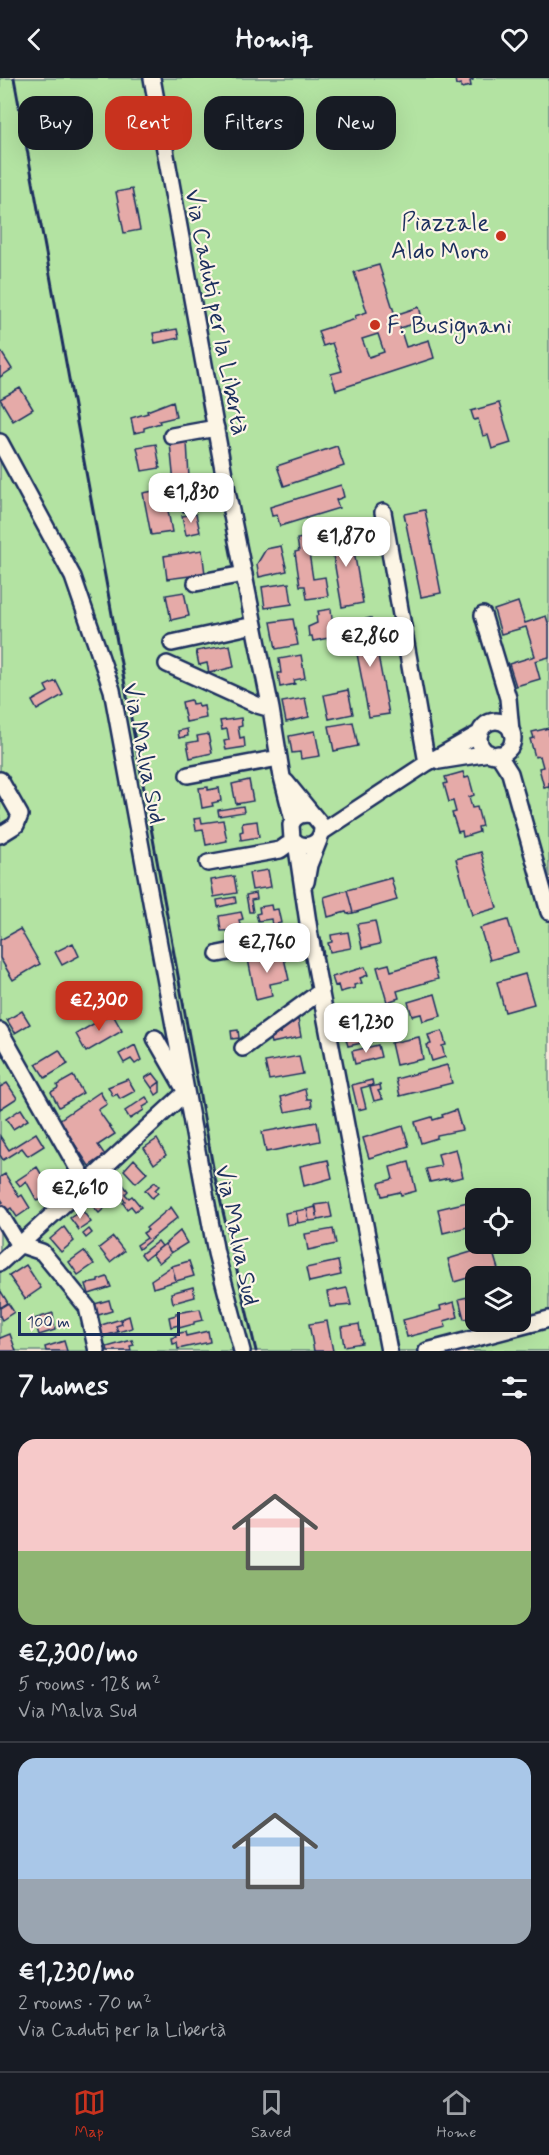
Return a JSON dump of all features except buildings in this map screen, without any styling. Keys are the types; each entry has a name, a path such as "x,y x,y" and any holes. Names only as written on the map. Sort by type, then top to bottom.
{"street":[{"name":"Via Caduti per la Libertà","path":"152,78 227,491 271,709 282,777 293,820"},
{"path":"172,436 216,428"},
{"name":"Via Malva Sud","path":"0,442 73,577 112,690 216,1253 242,1351"},
{"path":"186,503 227,491"},
{"path":"383,512 427,763"},
{"path":"196,583 244,573"},
{"path":"483,615 508,698 512,738 510,773 549,912"},
{"path":"172,643 254,625"},
{"path":"166,664 257,705 271,709"},
{"path":"208,864 280,849 296,842 310,846 317,826 362,804 480,733 486,724 496,721 504,713 508,698"},
{"path":"496,721 505,724 512,738"},
{"path":"480,733 480,742 510,773"},
{"path":"427,763 506,751 512,738"},
{"path":"188,775 279,758"},
{"path":"282,777 317,826 303,894"},
{"path":"0,780 20,815 16,825 0,835"},
{"path":"317,826 302,814 293,820 290,834 296,842 310,936 389,1351"},
{"path":"218,954 310,936"},
{"path":"243,1048 321,992"},
{"path":"0,1031 86,1183"},
{"name":"Via Malva Sud","path":"155,1038 186,1092"},
{"path":"0,1263 18,1244 186,1092"},
{"path":"0,1214 18,1244 42,1252 87,1307 97,1351"},
{"path":"427,1351 549,1319"}],"green space":[{"path":"0,78 549,78 549,1351 0,1351"}],"railway":[{"path":"14,78 215,1178 256,1351"}],"place":[{"name":"Piazzale Aldo Moro","path":"501,236"},
{"name":"F. Busignani","path":"375,325"}]}
